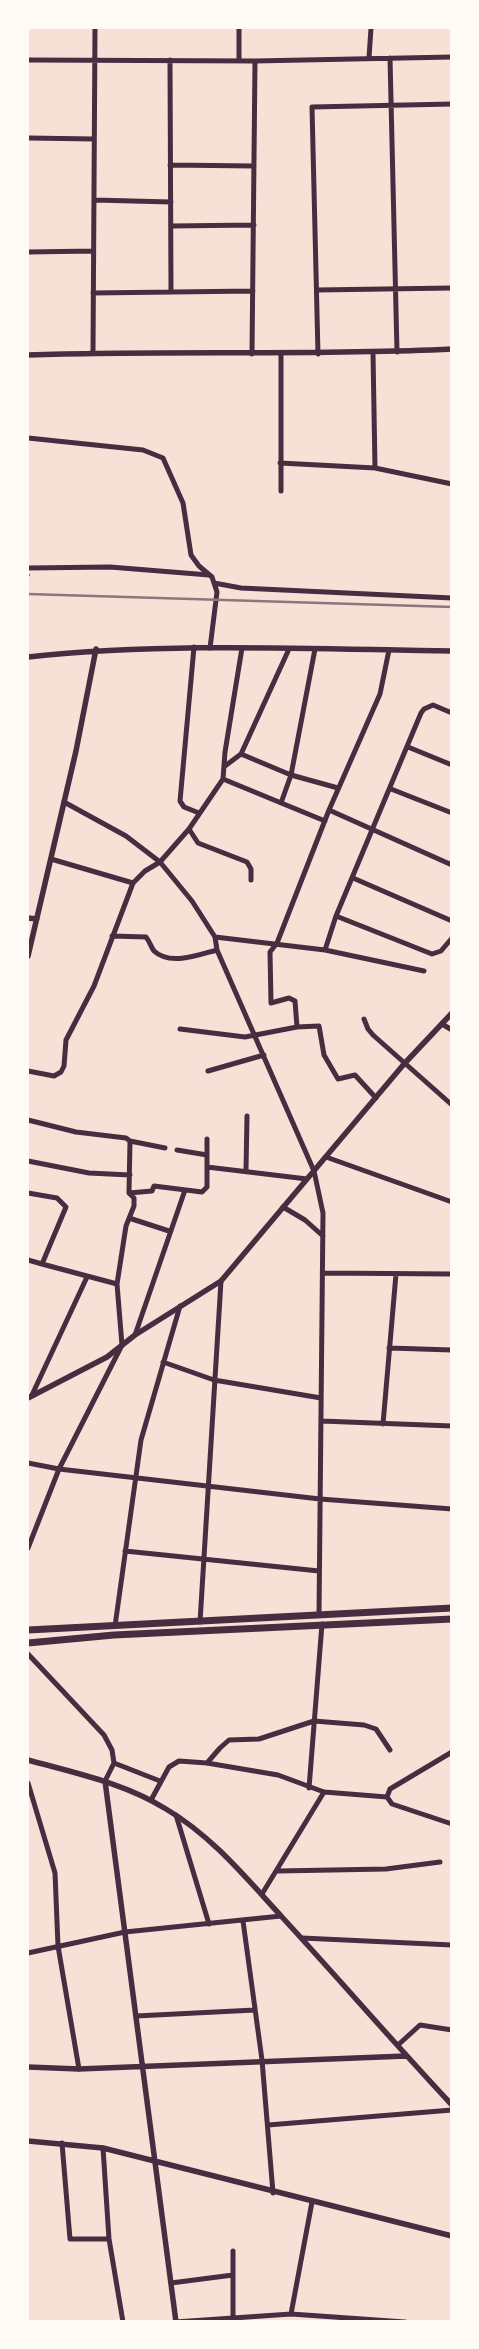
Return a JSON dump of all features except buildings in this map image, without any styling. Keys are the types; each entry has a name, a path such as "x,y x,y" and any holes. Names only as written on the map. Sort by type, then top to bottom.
{"main road":[{"path":"28,1630 200,1623 319,1614 452,1608"},
{"path":"28,1643 114,1635 322,1623 452,1619"}],"street":[{"path":"93,353 95,28"},
{"path":"239,28 239,61"},
{"path":"370,58 371,28"},
{"path":"28,60 255,61 452,57"},
{"path":"390,58 389,104 397,352"},
{"path":"170,60 171,292"},
{"path":"252,354 255,61"},
{"path":"318,354 312,107 452,104"},
{"path":"28,138 94,139"},
{"path":"170,165 254,166"},
{"path":"94,200 171,202"},
{"path":"171,226 254,225"},
{"path":"28,252 94,251"},
{"path":"317,290 452,288"},
{"path":"93,293 253,291"},
{"path":"28,355 93,353 318,354 452,349"},
{"path":"373,353 375,468"},
{"path":"280,490 281,354"},
{"path":"28,438 143,450 163,458 183,503 191,556 210,575 217,592 210,648"},
{"path":"280,463 375,468 452,484"},
{"path":"28,568 110,567 210,575"},
{"path":"214,583 241,588 452,598"},
{"path":"194,647 180,801 184,807 199,813"},
{"path":"28,657 96,650 194,647 452,650"},
{"path":"28,1071 54,1076 61,1072 64,1066 66,1040 94,986 133,883 145,871 160,862 189,829 223,778 225,752 242,648"},
{"path":"225,766 241,754 289,649"},
{"path":"281,802 291,775 315,649"},
{"path":"28,956 64,802 96,650"},
{"path":"297,1027 295,1001 289,998 271,1003 270,952 277,943 338,788 380,694 388,650"},
{"path":"324,950 336,916 424,709 433,706 452,713"},
{"path":"408,747 452,765"},
{"path":"241,754 291,775 338,788"},
{"path":"223,778 325,821"},
{"path":"391,789 452,813"},
{"path":"64,802 126,836 160,862 192,901 215,937 217,950 314,1171 323,1213 319,1614"},
{"path":"329,810 452,865"},
{"path":"189,829 198,843 247,862 251,869 251,880"},
{"path":"51,859 133,883"},
{"path":"353,878 452,921"},
{"path":"336,916 432,954 441,951 452,938"},
{"path":"28,918 37,919"},
{"path":"112,936 146,937 152,948 166,958 189,957 217,950"},
{"path":"215,937 324,950 424,971"},
{"path":"30,1397 107,1357 135,1335 221,1281 404,1064 452,1013"},
{"path":"364,1018 368,1029 404,1064 452,1105"},
{"path":"442,1024 452,1030"},
{"path":"180,1029 236,1037 297,1027 319,1026 324,1055 338,1079 355,1075 376,1098"},
{"path":"208,1071 264,1055"},
{"path":"246,1116 246,1170"},
{"path":"28,1120 76,1132 126,1138 130,1141 165,1148"},
{"path":"129,1193 152,1191 154,1186 202,1192 206,1190 206,1139"},
{"path":"28,1548 59,1469 122,1345 118,1284 129,1218 134,1206 134,1198 129,1193 130,1141"},
{"path":"177,1150 207,1155"},
{"path":"326,1157 452,1202"},
{"path":"28,1161 89,1173 130,1175"},
{"path":"207,1167 246,1170 307,1179"},
{"path":"135,1335 169,1231 185,1190"},
{"path":"28,1193 56,1198 66,1207 42,1264"},
{"path":"283,1207 305,1220 323,1236"},
{"path":"129,1218 169,1231"},
{"path":"28,1260 118,1284"},
{"path":"323,1272 452,1274"},
{"path":"383,1424 396,1274"},
{"path":"30,1397 87,1277"},
{"path":"200,1623 221,1281"},
{"path":"115,1626 141,1440 180,1306"},
{"path":"389,1348 452,1350"},
{"path":"163,1362 214,1380 321,1398"},
{"path":"321,1421 452,1426"},
{"path":"28,1463 59,1469 320,1499 452,1509"},
{"path":"125,1550 319,1571"},
{"path":"309,1788 322,1623"},
{"path":"28,1654 104,1735 112,1750 114,1763 105,1782 176,2321 291,2314 340,2319 405,2322"},
{"path":"207,1763 229,1740 259,1739 314,1721 364,1724 376,1729 390,1750"},
{"path":"387,1797 390,1789 452,1752"},
{"path":"28,1760 105,1782 151,1800 199,1831 262,1894 452,2105"},
{"path":"151,1800 160,1781 175,1762 207,1763 278,1775 324,1792 387,1797 392,1804 452,1824"},
{"path":"114,1763 160,1781"},
{"path":"28,1783 54,1872 58,1946 78,2069"},
{"path":"262,1894 278,1871 324,1792"},
{"path":"176,1815 209,1924"},
{"path":"278,1871 386,1869 440,1862"},
{"path":"28,1952 125,1932 281,1916"},
{"path":"243,1921 262,2060 274,2193"},
{"path":"302,1938 452,1946"},
{"path":"136,2016 255,2010"},
{"path":"398,2045 420,2025 452,2030"},
{"path":"28,2067 78,2069 262,2060 406,2056"},
{"path":"268,2125 452,2110"},
{"path":"28,2141 103,2148 155,2163 452,2236"},
{"path":"62,2143 70,2239 110,2239"},
{"path":"103,2148 110,2239 123,2322"},
{"path":"291,2314 312,2202"},
{"path":"233,2251 233,2318"},
{"path":"171,2283 233,2276"}],"railway":[{"path":"28,594 452,607"}]}
